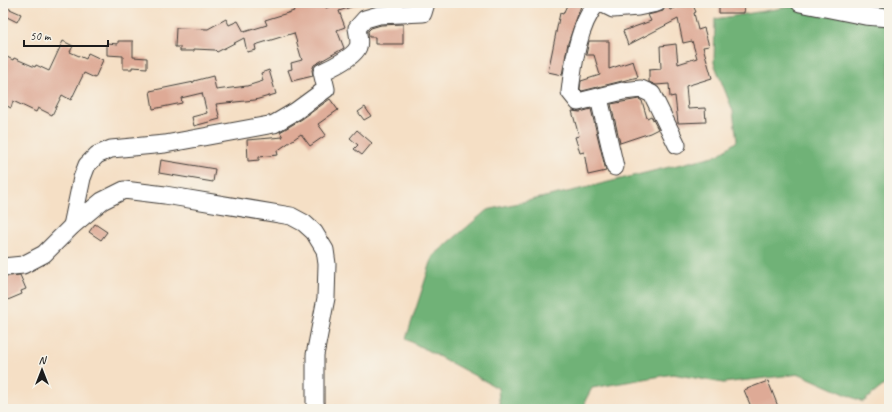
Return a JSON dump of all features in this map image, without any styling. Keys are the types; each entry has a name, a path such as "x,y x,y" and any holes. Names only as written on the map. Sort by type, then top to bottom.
{"street":[{"path":"72,226 82,178 87,165 97,156 111,150 165,144 274,124 296,111 326,89 322,72 335,66 356,51 358,46 357,28 365,19 379,15 423,13 426,3"},
{"path":"597,3 594,6 582,31 572,70 570,92 578,102 623,91 641,89 652,94 677,145"},
{"path":"601,3 613,9 638,7 657,3"},
{"path":"800,3 865,16 889,18"},
{"path":"599,98 615,167"},
{"path":"3,267 22,265 44,254 72,226 102,200 124,190 165,195 291,216 304,223 314,232 325,250 327,264 326,298 315,355 315,404 317,409"}],"green space":[{"path":"830,3 889,3 889,381 863,402 800,374 723,383 673,374 592,388 585,401 586,409 500,409 498,388 406,339 433,256 487,210 718,155 737,141 733,111 714,63 715,19 795,6"}],"building":[{"path":"291,3 324,3 326,8 338,3 360,4 339,11 345,27 337,30 344,48 314,65 312,70 313,76 292,81 288,70 292,69 291,63 302,60 294,33 255,45 256,50 247,52 244,38 217,52 215,50 194,49 194,51 180,51 180,47 175,47 176,28 208,29 226,19 229,25 238,21 244,32 267,25 265,20 294,11"},
{"path":"568,3 582,3 568,43 562,75 548,72 560,13 563,14"},
{"path":"686,3 692,3 696,12 694,13 698,30 704,28 709,46 703,47 712,78 686,86 688,109 705,108 706,122 678,123 675,96 670,97 669,84 656,85 649,82 649,70 661,69 660,46 676,44 678,64 697,58 692,41 683,43 678,19 628,45 623,31 651,21 648,15 663,11 667,4 670,10"},
{"path":"719,3 745,3 744,13 719,13"},
{"path":"3,6 21,14 17,22 7,17 3,17"},
{"path":"403,24 403,44 375,44 375,37 369,37 368,31 371,28 381,25"},
{"path":"63,41 73,46 70,52 86,59 88,53 103,60 95,78 84,73 71,100 62,95 52,115 38,108 36,112 13,101 11,108 3,104 3,55 13,60 14,58 49,71"},
{"path":"118,41 133,41 133,57 147,58 147,68 132,67 132,69 123,69 123,56 107,55 107,43 118,44"},
{"path":"589,41 609,41 609,69 633,61 638,77 582,91 580,89 581,81 600,75 594,55 586,55"},
{"path":"269,70 276,94 255,100 216,104 220,119 194,126 192,117 207,113 202,93 181,98 182,103 153,109 150,91 194,82 213,76 216,90 247,86 263,81 261,73"},
{"path":"330,99 338,110 318,124 326,135 310,146 301,134 277,151 278,155 259,157 259,160 248,161 247,140 283,137 280,132 302,119"},
{"path":"639,99 642,101 647,118 651,116 658,129 620,143 611,104"},
{"path":"365,107 371,116 364,120 358,112"},
{"path":"591,109 606,171 588,175 584,152 580,153 575,137 579,136 572,111 580,112"},
{"path":"357,130 372,143 362,155 354,149 358,145 350,138"},
{"path":"161,160 215,169 213,182 159,173"},
{"path":"95,224 107,232 101,240 89,232"},
{"path":"20,275 26,289 21,291 22,294 3,302 3,279 9,276"},
{"path":"768,381 779,409 752,409 744,390"}]}
